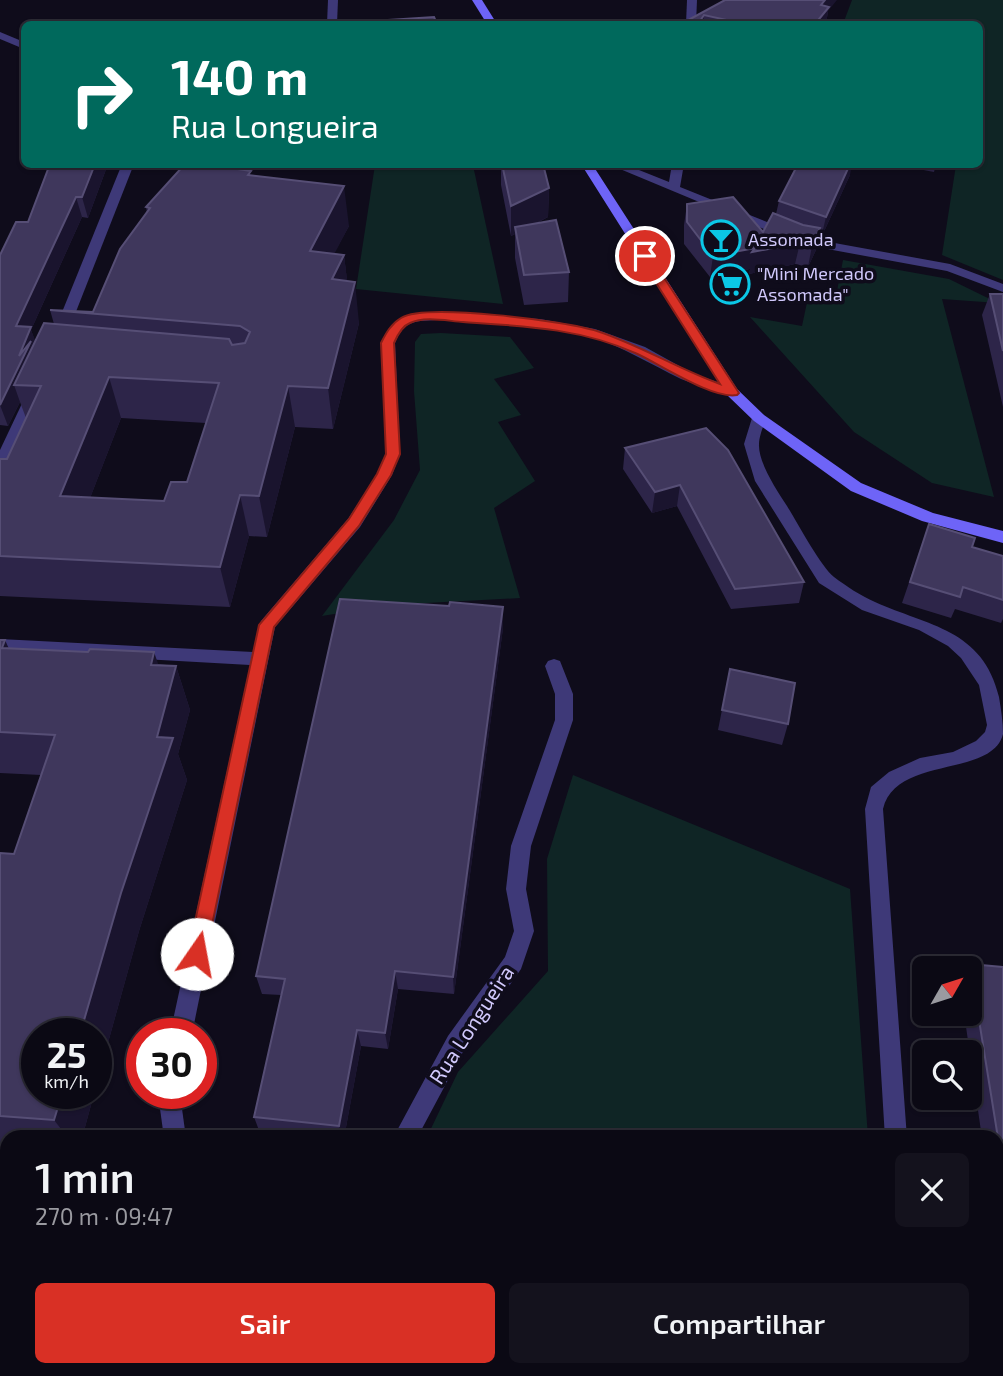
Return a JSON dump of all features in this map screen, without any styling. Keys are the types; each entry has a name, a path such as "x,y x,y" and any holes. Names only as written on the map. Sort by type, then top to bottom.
{"main road":[{"path":"477,0 490,21"},
{"path":"589,168 733,393 759,418 856,487 928,517 1003,537"}],"street":[{"path":"331,21 333,0"},
{"path":"691,21 692,0"},
{"path":"0,35 21,45"},
{"path":"56,343 126,168"},
{"path":"623,168 804,241 950,268 1003,288"},
{"path":"674,188 677,168"},
{"path":"184,1018 267,625 354,523 384,475 393,454 388,343 394,330 406,320 432,316 540,323 590,332 640,350 687,376 733,393"},
{"path":"0,466 40,380"},
{"path":"759,418 751,444 763,481 825,579 868,606 925,626 954,641 967,653 987,684 996,725 993,736 982,746 956,759 920,765 896,777 878,792 874,809 895,1130"},
{"path":"0,645 260,659"},
{"name":"Rua Longueira","path":"408,1130 456,1043 513,962 520,942 523,931 516,889 521,846 564,720 564,694 554,666"},
{"path":"171,1109 174,1130"}],"green space":[{"path":"852,0 1003,0 1003,280 942,255 956,168 983,168 983,21 844,21"},
{"path":"375,168 474,170 503,304 356,289"},
{"path":"843,260 949,279 998,303 942,299 994,497 932,483 854,432 750,317 802,326 809,293 836,296"},
{"path":"421,334 510,337 534,368 494,379 521,415 498,422 535,481 494,508 520,598 389,605 322,616 394,520 420,470 414,391 415,342"},
{"path":"573,775 850,889 867,1130 430,1130 458,1072 548,971 547,859"}],"building":[{"path":"725,0 825,0 821,5 829,7 817,21 731,21 704,15 700,21 686,21"},
{"path":"434,17 436,21 373,21"},
{"path":"48,168 93,168 82,197 76,197 16,326 31,327 19,356 31,341 0,405 0,255 16,222 28,222"},
{"path":"181,168 231,168 251,171 248,175 344,186 310,251 344,255 332,279 355,282 328,388 288,386 259,496 240,495 220,567 0,556 0,459 7,459 41,386 14,385 44,323 229,339 232,345 245,343 250,332 240,326 50,310 93,312 120,249 150,208 146,207","holes":["109,377 219,383 187,482 171,482 164,501 60,496"]},
{"path":"503,168 544,168 549,188 511,206"},
{"path":"796,168 848,168 826,217 779,201"},
{"path":"733,197 763,232 773,213 803,225 820,228 812,246 800,243 713,256 687,222 687,204"},
{"path":"556,220 569,272 524,275 515,227"},
{"path":"990,294 1003,294 1003,351"},
{"path":"706,428 728,450 804,582 735,589 680,485 655,492 625,448"},
{"path":"929,524 975,538 972,547 1003,556 1003,600 963,587 960,597 910,582"},
{"path":"340,599 449,606 450,602 503,607 453,977 395,971 385,1033 357,1030 339,1126 254,1117 285,979 256,976"},
{"path":"0,640 5,640 2,648 154,652 151,665 176,666 157,737 173,738 121,893 85,1018 21,1018 21,1109 57,1109 54,1120 0,1116 0,853 14,854 55,735 0,732"},
{"path":"730,669 795,683 788,724 722,710"},
{"path":"982,965 1003,967 1003,1130 997,1130 980,1026"}],"place":[{"name":"Assomada","path":"721,240"},
{"name":"\"Mini Mercado Assomada\"","path":"730,284"}],"route":[{"path":"197,954 267,625 354,523 384,475 393,454 394,426 388,343 394,330 406,320 432,316 540,323 590,332 640,350 687,376 733,393 645,256"}]}
